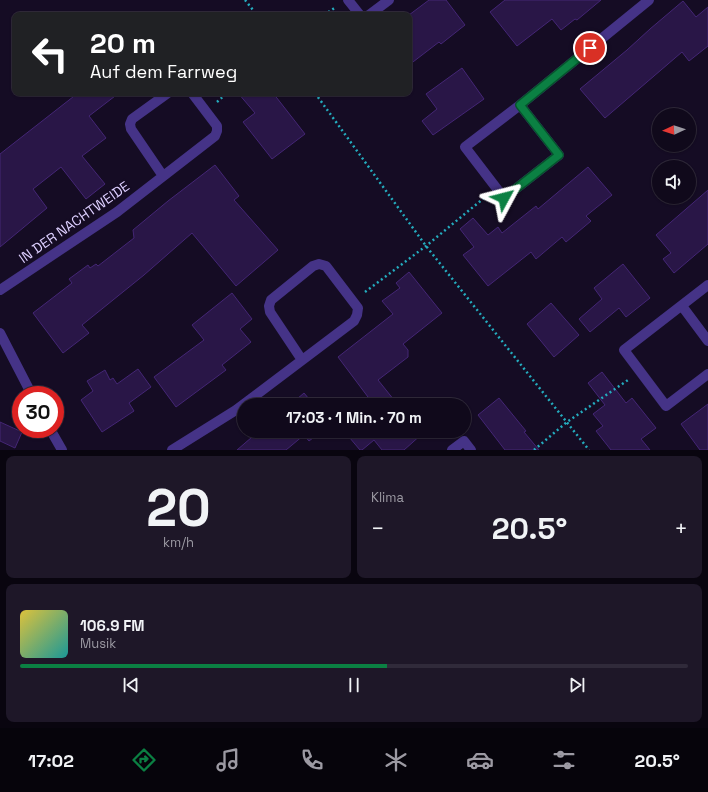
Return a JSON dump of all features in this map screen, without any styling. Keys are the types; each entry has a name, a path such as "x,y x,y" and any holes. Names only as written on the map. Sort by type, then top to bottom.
{"street":[{"path":"348,0 358,12"},
{"path":"373,12 389,0"},
{"path":"520,105 559,155 504,198 465,147 520,105 649,0"},
{"path":"163,176 131,129 130,124 132,120 164,96"},
{"name":"IN DER NACHTWEIDE","path":"0,290 117,212 215,136 217,126 194,96"},
{"path":"172,450 236,410 354,321 358,308 326,266 319,264 313,266 272,300 269,306 270,312 302,360"},
{"path":"708,285 624,350 666,406 708,374"},
{"path":"682,306 708,341"},
{"path":"0,333 27,386"},
{"path":"55,438 62,450"},
{"path":"452,450 464,441 470,450"}],"path":[{"path":"245,0 255,12"},
{"path":"317,96 426,246 589,450"},
{"path":"352,302 426,246 497,188"},
{"path":"534,450 567,422 640,371"}],"building":[{"path":"429,0 446,0 465,25 441,44 439,42 412,63 412,13"},
{"path":"505,0 601,0 577,20 575,19 561,30 552,19 517,46 490,12"},
{"path":"683,1 696,17 708,7 708,46 689,61 682,52 605,118 580,89"},
{"path":"462,68 484,99 433,135 422,121 437,109 426,94"},
{"path":"74,96 115,96 89,116 106,138 82,156 105,184 86,199 61,167 33,189 47,208 0,247 0,154"},
{"path":"241,96 275,96 305,134 272,159 243,122 255,113"},
{"path":"215,165 239,196 234,200 278,250 236,286 192,233 144,275 82,325 89,333 63,353 33,313 72,283 69,279 88,265 90,268 96,264 98,266 134,238 133,230"},
{"path":"588,167 612,195 586,216 591,221 566,242 562,237 536,259 531,252 488,286 463,255 474,247 460,229 473,218 488,235 498,227 502,233 536,206 538,209"},
{"path":"708,190 708,244 674,273 663,259 671,253 656,235 692,204 696,204 696,200"},
{"path":"623,264 650,298 626,317 619,308 590,332 579,319 602,299 594,288"},
{"path":"409,272 442,313 403,344 408,350 408,357 378,380 392,398 369,398 338,357 393,314 382,301 400,288 396,283"},
{"path":"232,293 252,319 240,329 251,342 222,365 226,370 176,407 154,377 204,340 192,325"},
{"path":"551,303 579,335 554,357 527,324"},
{"path":"138,369 151,387 129,403 134,411 102,432 81,400 93,391 87,381 105,370 110,380 113,378 117,384"},
{"path":"602,372 626,403 632,398 656,428 641,439 650,450 611,450 596,431 603,426 593,414 605,405 588,383"},
{"path":"304,393 308,398 298,398"},
{"path":"499,398 526,431 524,432 539,450 505,450 478,415"},
{"path":"708,404 708,450 700,450 681,424"},
{"path":"0,422 12,427 12,438 19,438 15,448 0,441"},
{"path":"251,438 300,438 286,450 237,450"},
{"path":"350,438 418,438 404,450 382,450 374,440 360,450"}],"route":[{"path":"504,198 559,155 520,105 590,48"}]}
